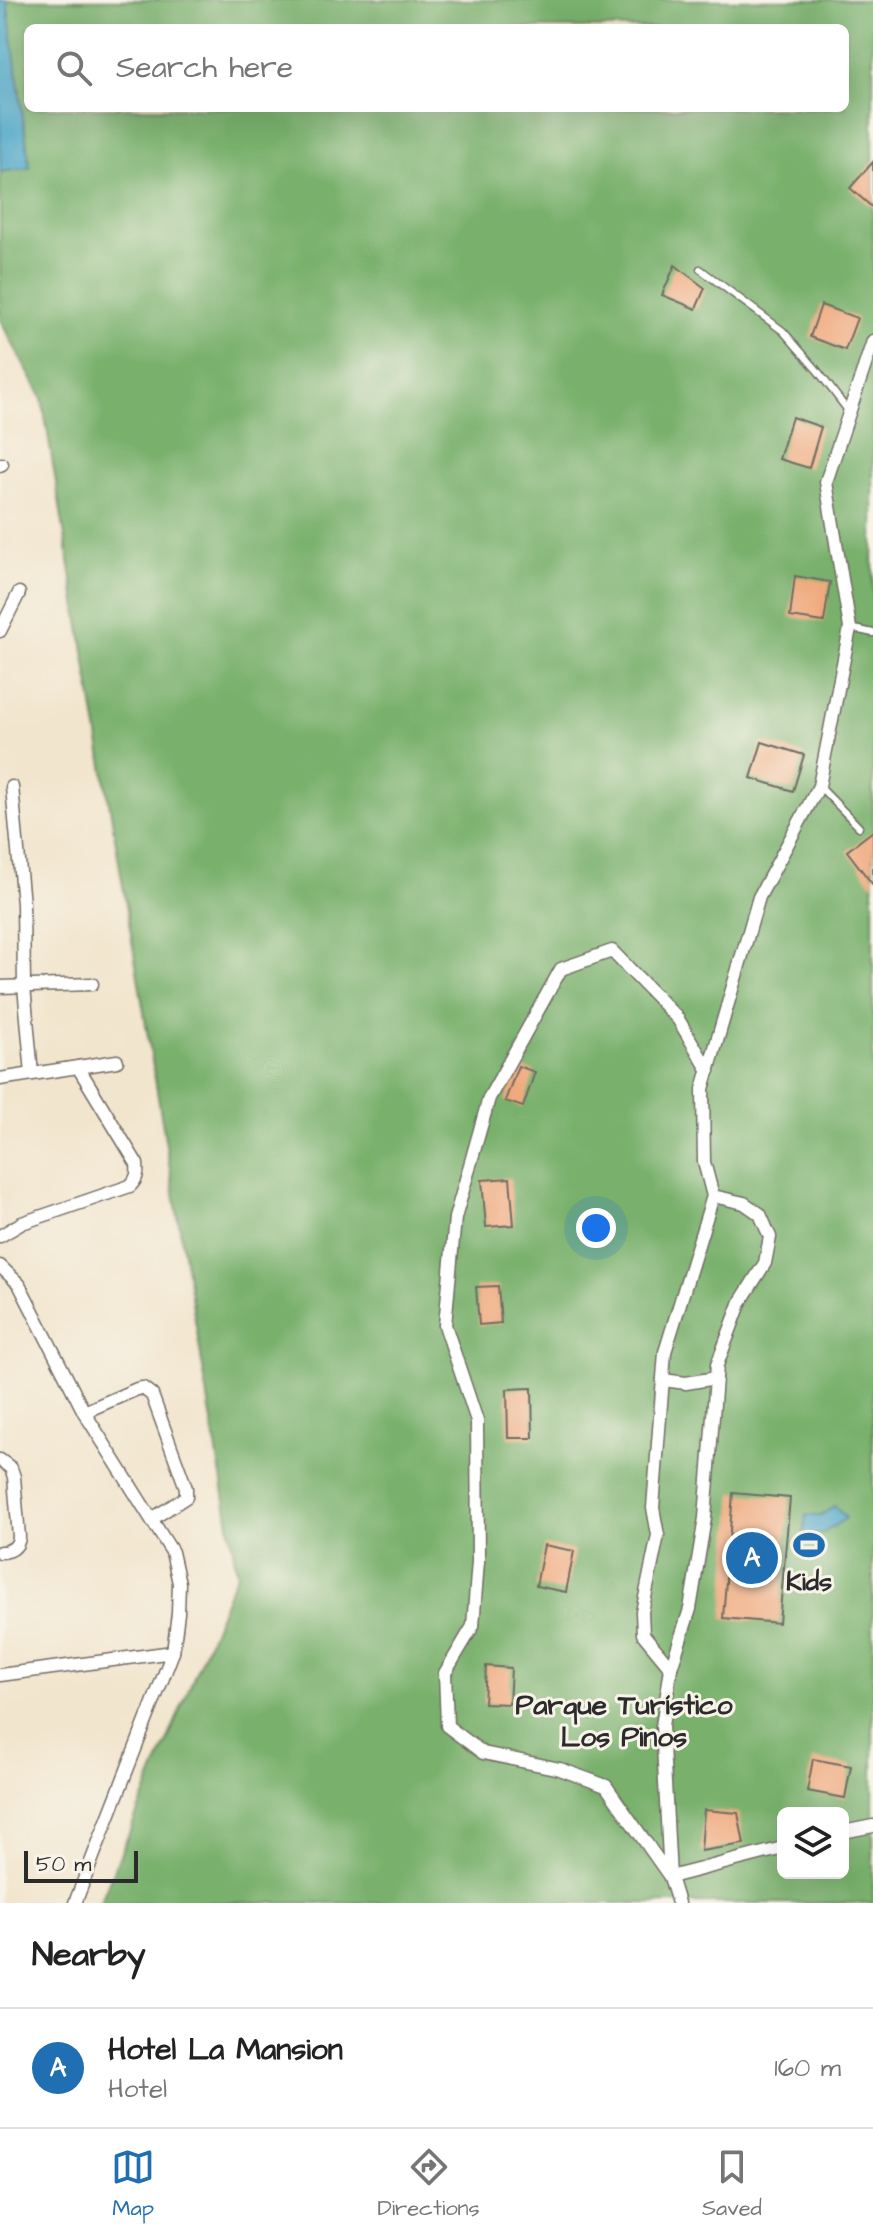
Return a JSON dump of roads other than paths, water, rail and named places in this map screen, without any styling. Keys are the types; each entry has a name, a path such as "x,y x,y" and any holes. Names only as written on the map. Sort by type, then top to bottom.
{"street":[{"path":"671,1668 643,1634 642,1612 658,1535 653,1508 665,1352 713,1196 704,1162 703,1089 759,897 819,786 850,628 826,482 873,341"},
{"path":"0,631 19,593"},
{"path":"12,787 23,904 24,986 32,1074"},
{"path":"670,1877 606,1786 560,1769 483,1753 447,1726 445,1673 473,1626 478,1530 477,1421 445,1325 455,1218 489,1098 561,969 612,951 678,1019 709,1071"},
{"path":"0,987 92,984"},
{"path":"0,1079 117,1061"},
{"path":"0,1236 22,1223 130,1186 136,1180 137,1164 78,1067"},
{"path":"678,1903 670,1877 662,1726 671,1668 690,1609 705,1518 717,1365 741,1301 765,1263 770,1237 760,1214 752,1208 744,1203 713,1196"},
{"path":"0,1266 19,1284 84,1412 172,1552 179,1583 173,1652 75,1903"},
{"path":"663,1380 686,1383 716,1378"},
{"path":"84,1412 137,1389 143,1388 152,1395 186,1488 186,1497 182,1501 152,1519"},
{"path":"0,1460 11,1468 14,1477 19,1537 14,1549 0,1552"},
{"path":"0,1675 173,1652"},
{"path":"849,1831 873,1826"},
{"path":"670,1877 777,1850"}],"lane":[{"path":"700,269 783,331 849,412"},
{"path":"850,628 873,633"},
{"path":"819,786 859,827"}],"water":[{"path":"0,0 7,0 30,168 0,172"},
{"path":"834,1506 846,1518 822,1534 804,1535 806,1515 820,1516"}],"place":[{"name":"Kids","path":"809,1545"},
{"name":"Hotel La Mansion","path":"752,1558"}],"district":[{"name":"Parque Turístico Los Pinos","path":"624,1720"}]}
